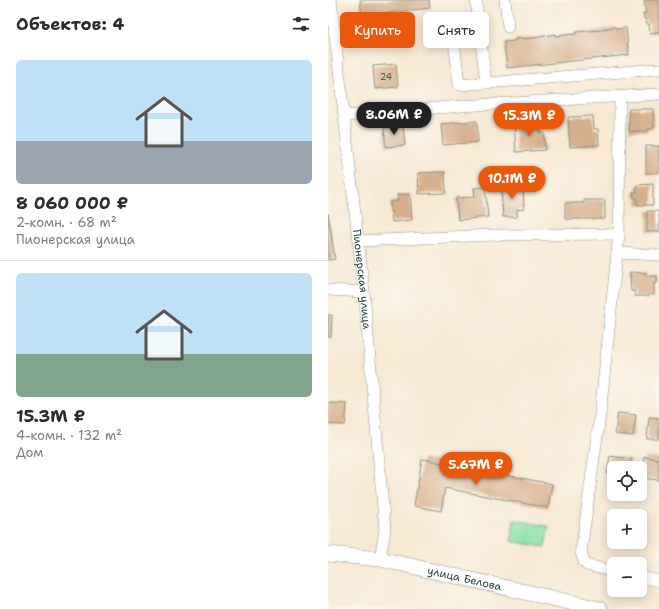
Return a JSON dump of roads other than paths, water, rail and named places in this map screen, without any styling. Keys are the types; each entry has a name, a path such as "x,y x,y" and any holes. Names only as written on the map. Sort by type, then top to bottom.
{"main road":[{"name":"улица Белова","path":"328,554 380,559 600,609"}],"street":[{"name":"Пионерская улица","path":"332,0 364,292 385,530 380,559"},
{"path":"476,0 486,83"},
{"path":"504,0 508,27"},
{"path":"455,48 459,85 659,69"},
{"path":"344,116 461,106 659,94"},
{"path":"607,570 587,565 584,562 581,552 600,415 619,234 620,96"},
{"path":"358,241 494,236 619,234"},
{"path":"617,253 659,255"},
{"path":"328,290 364,292"},
{"path":"647,578 659,581"}]}
